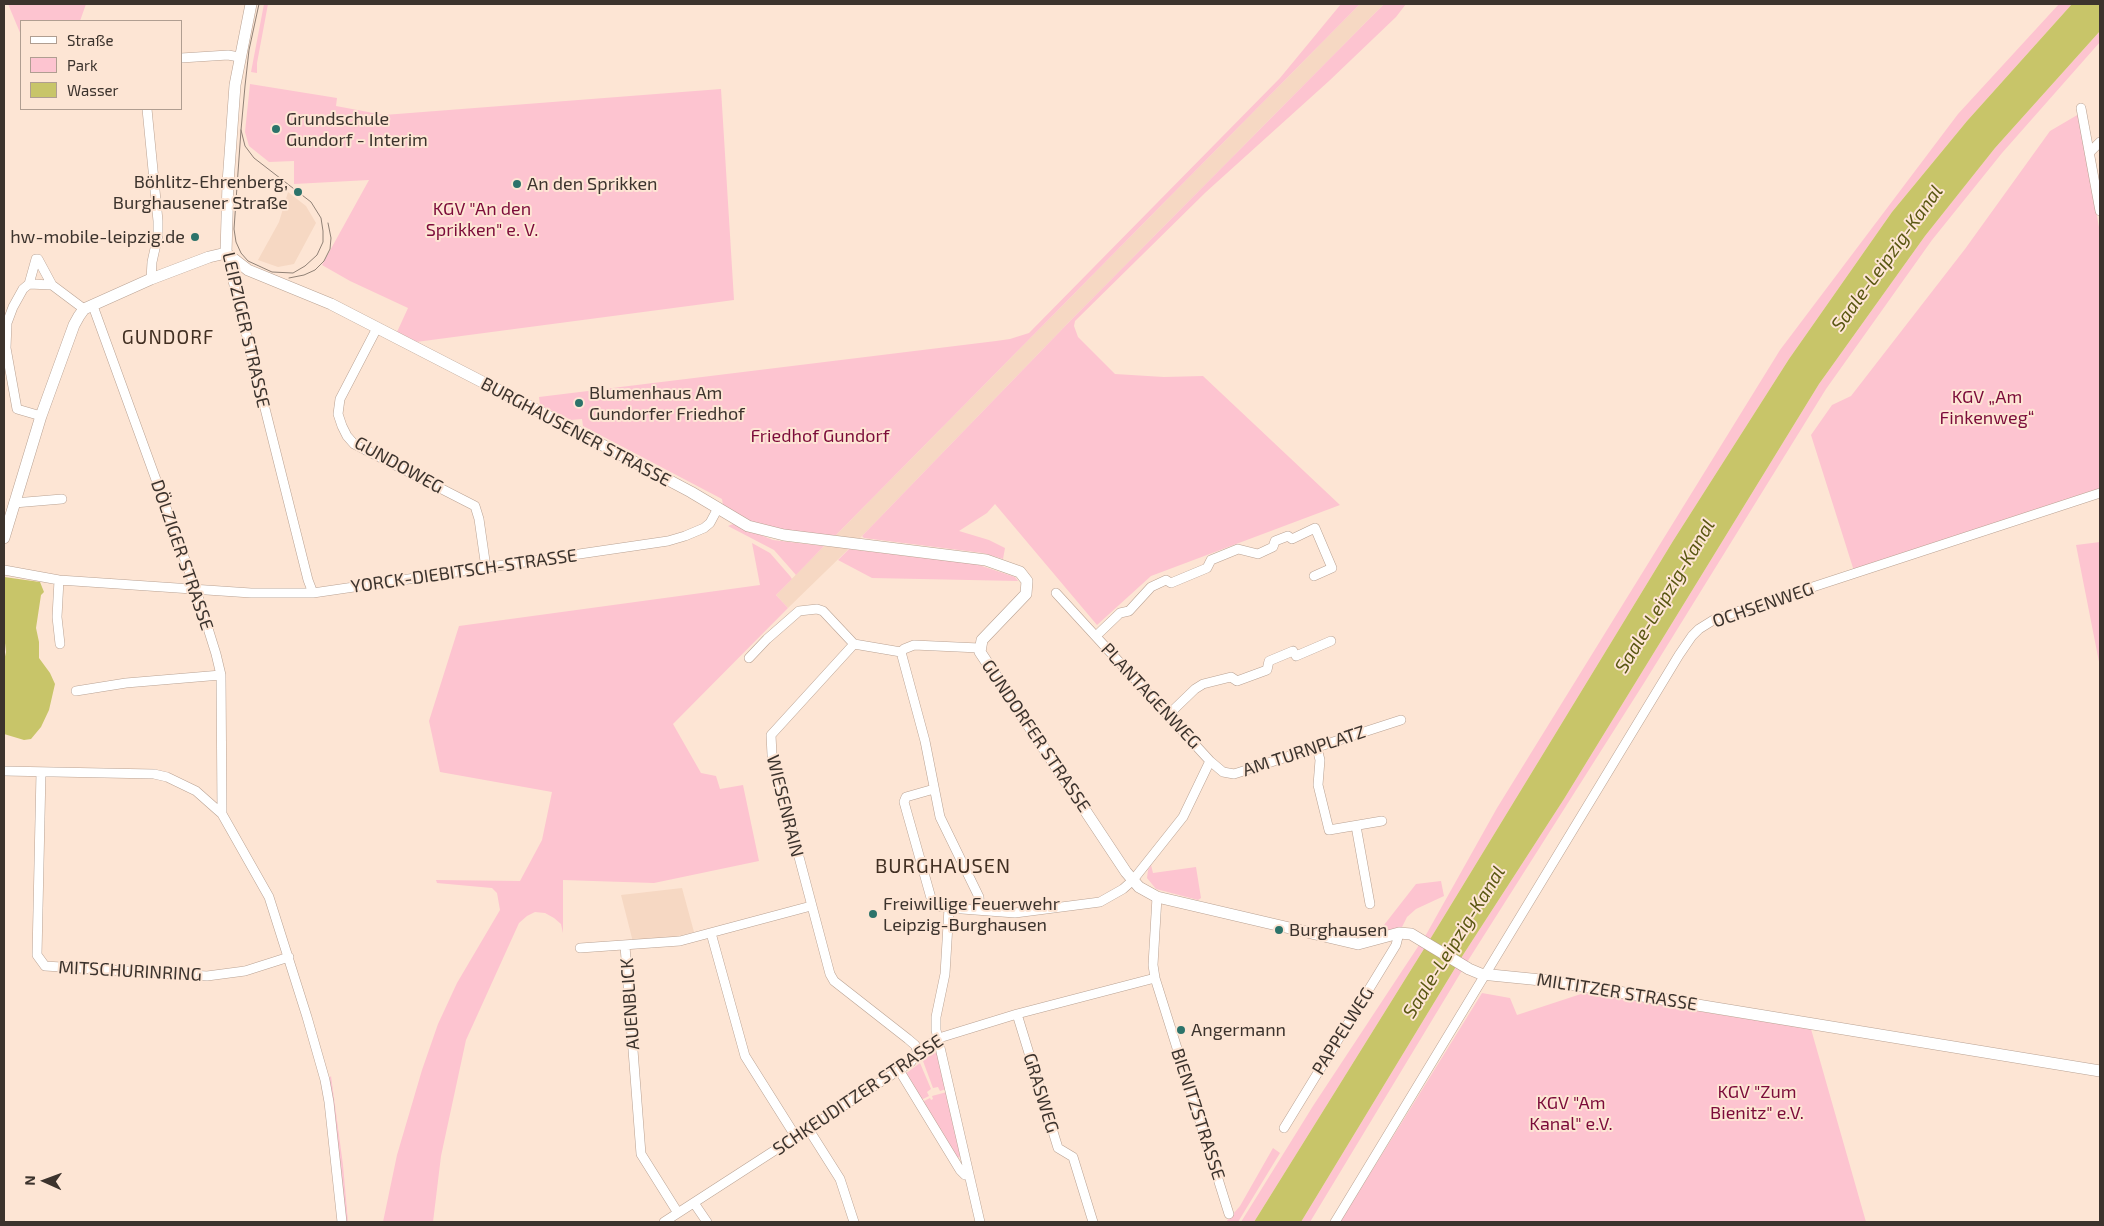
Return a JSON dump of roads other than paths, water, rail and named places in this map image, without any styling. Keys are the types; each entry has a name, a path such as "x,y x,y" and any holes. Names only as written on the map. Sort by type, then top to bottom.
{"street":[{"name":"LEIPZIGER STRASSE","path":"251,4 239,57 235,85 229,168 226,253 313,593"},
{"path":"182,58 228,54 239,57"},
{"path":"2081,108 2100,210"},
{"path":"147,110 158,222 158,235 152,262 152,279"},
{"path":"2090,152 2100,142"},
{"path":"4,538 41,416 74,325 89,308 152,279 209,257 226,253"},
{"name":"BURGHAUSENER STRASSE","path":"226,253 248,270 331,304 684,488 748,526 835,542 943,554"},
{"path":"41,416 17,409 6,348 7,324 13,307 23,289 29,284 33,264 37,258 52,285 89,308"},
{"path":"29,284 52,285"},
{"name":"DÖLZIGER STRASSE","path":"89,308 196,590 216,654 221,675 222,814"},
{"name":"GUNDOWEG","path":"377,328 340,399 338,414 342,426 354,444 475,506 479,519 486,568"},
{"name":"OCHSENWEG","path":"1486,974 1679,655 1699,628 1715,620 2100,493"},
{"path":"14,503 62,499"},
{"name":"YORCK-DIEBITSCH-STRASSE","path":"4,570 59,580 251,593 313,593 668,541 704,528 710,523 718,508"},
{"path":"1096,636 1120,613 1129,611 1151,587 1166,580 1172,583 1207,568 1211,560 1238,549 1258,554 1273,546 1275,541 1288,536 1292,539 1315,528 1332,568 1314,576"},
{"name":"GUNDORFER STRASSE","path":"943,554 986,560 1003,565 1020,572 1027,581 1028,588 1022,600 982,640 979,648 981,656 1133,880 1152,895"},
{"path":"59,580 57,617 60,644"},
{"name":"PLANTAGENWEG","path":"949,908 1015,913 1100,902 1123,889 1133,880 1178,826 1210,761 1056,593"},
{"path":"749,658 767,639 799,611 817,609 823,611 854,644 901,652 914,645 979,648"},
{"path":"1168,715 1195,688 1203,684 1231,677 1237,681 1267,670 1269,661 1293,650 1296,656 1332,641"},
{"name":"WIESENRAIN","path":"854,644 771,735 772,755 830,974 834,980 915,1045 918,1052"},
{"path":"901,652 925,741 940,817 979,897 980,910"},
{"path":"76,691 126,683 221,675"},
{"name":"AM TURNPLATZ","path":"1210,761 1222,772 1234,774 1401,720"},
{"path":"1317,748 1320,760 1318,785 1327,828 1331,830 1382,821"},
{"path":"4,771 154,774 167,777 196,791 222,814 265,889 289,957 328,1095 342,1222"},
{"name":"MITSCHURINRING","path":"41,772 38,955 44,966 207,976 245,971 289,957"},
{"path":"934,790 906,797 904,802 931,898 938,906 949,908 945,974 936,1017 936,1030 980,1222"},
{"path":"1356,826 1370,904"},
{"path":"1152,895 1358,944 1399,933"},
{"name":"BIENITZSTRASSE","path":"1152,895 1153,966 1155,978 1229,1214"},
{"name":"AUENBLICK","path":"678,1213 642,1154 625,946 680,941 811,906"},
{"path":"711,932 745,1056 796,1137"},
{"name":"MILTITZER STRASSE","path":"1399,933 1411,934 1469,969 1486,974 1579,986 2100,1071"},
{"name":"PAPPELWEG","path":"1284,1128 1396,945 1399,933"},
{"path":"580,948 625,946"},
{"path":"1335,1222 1486,974"},
{"name":"SCHKEUDITZER STRASSE","path":"664,1222 809,1130 911,1062 918,1052 939,1038 1017,1014 1155,978"},
{"name":"GRASWEG","path":"1017,1014 1058,1148 1073,1157 1093,1222"},
{"path":"899,1070 960,1170 966,1175 970,1175"},
{"path":"809,1130 840,1179 854,1222"},
{"path":"694,1203 707,1222"}],"water":[{"name":"Saale-Leipzig-Kanal","path":"2072,4 2100,4 2100,31 1995,148 1925,236 1819,384 1564,799 1463,955 1301,1222 1254,1222 1432,936 1673,541 1789,359 1892,212 1967,121"},
{"path":"4,577 40,582 44,592 41,595 36,628 39,642 39,658 50,673 55,684 49,710 41,727 31,739 24,740 4,734 4,661 6,652 4,634"}],"tram line":[{"path":"241,130 245,146 254,158 311,202 321,218 323,242 317,255 305,266 293,273 272,272 248,261 241,253 236,242 234,229 241,130 245,86 249,50 259,4"},
{"path":"289,278 304,275 315,270 324,261 330,249 331,238 328,223"}],"place":[{"name":"Grundschule Gundorf - Interim","path":"276,129"},
{"name":"An den Sprikken","path":"517,184"},
{"name":"Böhlitz-Ehrenberg, Burghausener Straße","path":"298,192"},
{"name":"hw-mobile-leipzig.de","path":"195,237"},
{"name":"Blumenhaus Am Gundorfer Friedhof","path":"579,403"},
{"name":"Freiwillige Feuerwehr Leipzig-Burghausen","path":"873,914"},
{"name":"Burghausen","path":"1279,930"},
{"name":"Angermann","path":"1181,1030"}],"district":[{"name":"GUNDORF","path":"168,338"},
{"name":"BURGHAUSEN","path":"943,866"}],"park label":[{"name":"KGV \"An den Sprikken\" e. V.","path":"482,219"},
{"name":"KGV „Am Finkenweg“","path":"1987,407"},
{"name":"Friedhof Gundorf","path":"820,436"},
{"name":"KGV \"Zum Bienitz\" e.V.","path":"1757,1102"},
{"name":"KGV \"Am Kanal\" e.V.","path":"1571,1113"}]}
